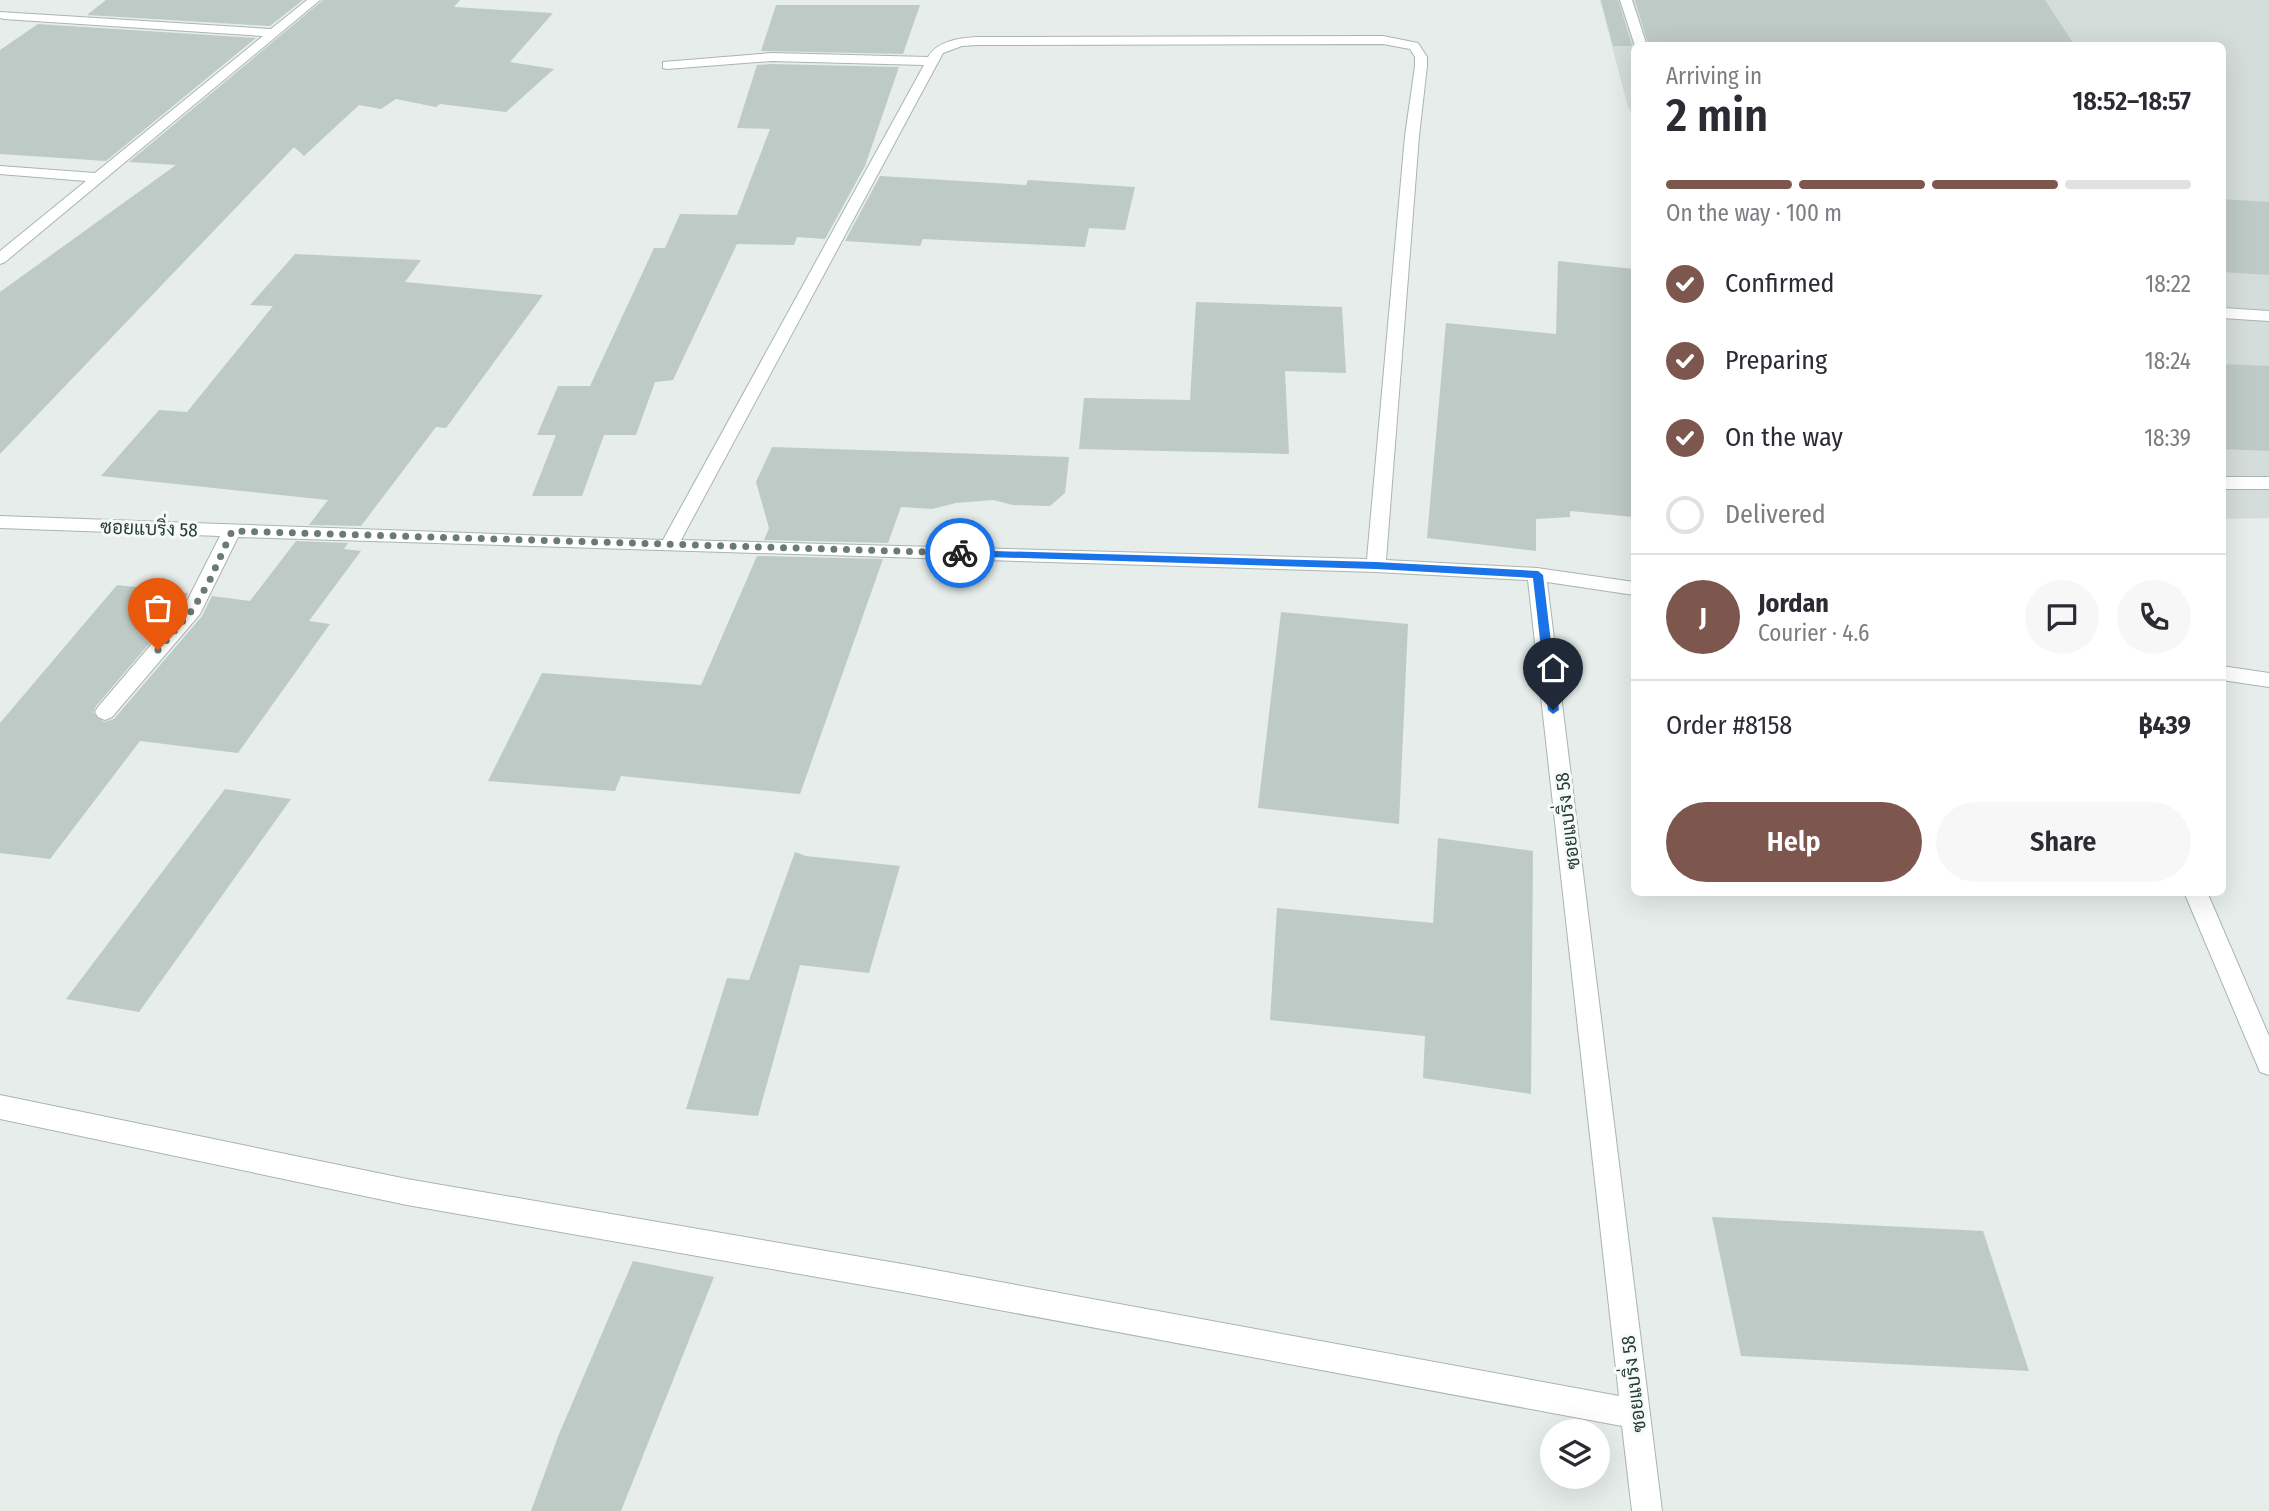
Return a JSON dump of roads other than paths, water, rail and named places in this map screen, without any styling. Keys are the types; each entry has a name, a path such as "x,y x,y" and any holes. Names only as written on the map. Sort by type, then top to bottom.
{"street":[{"path":"0,259 314,0"},
{"path":"1626,0 1640,42"},
{"path":"1,12 275,33"},
{"path":"669,545 931,61 946,46 977,41 1383,40 1404,42 1418,50 1421,66 1412,135 1376,566"},
{"path":"667,65 772,57 931,61"},
{"path":"0,170 99,178"},
{"path":"2226,313 2269,316"},
{"path":"2226,483 2269,484"},
{"name":"ซอยแบริ่ง 58","path":"0,522 1376,566 1538,575 1647,1511"},
{"path":"105,712 193,609 209,582 232,531"},
{"path":"1538,575 1631,588"},
{"path":"2226,674 2269,680"},
{"path":"2198,896 2269,1064"},
{"path":"0,1107 407,1192 908,1279 1637,1413"}]}
